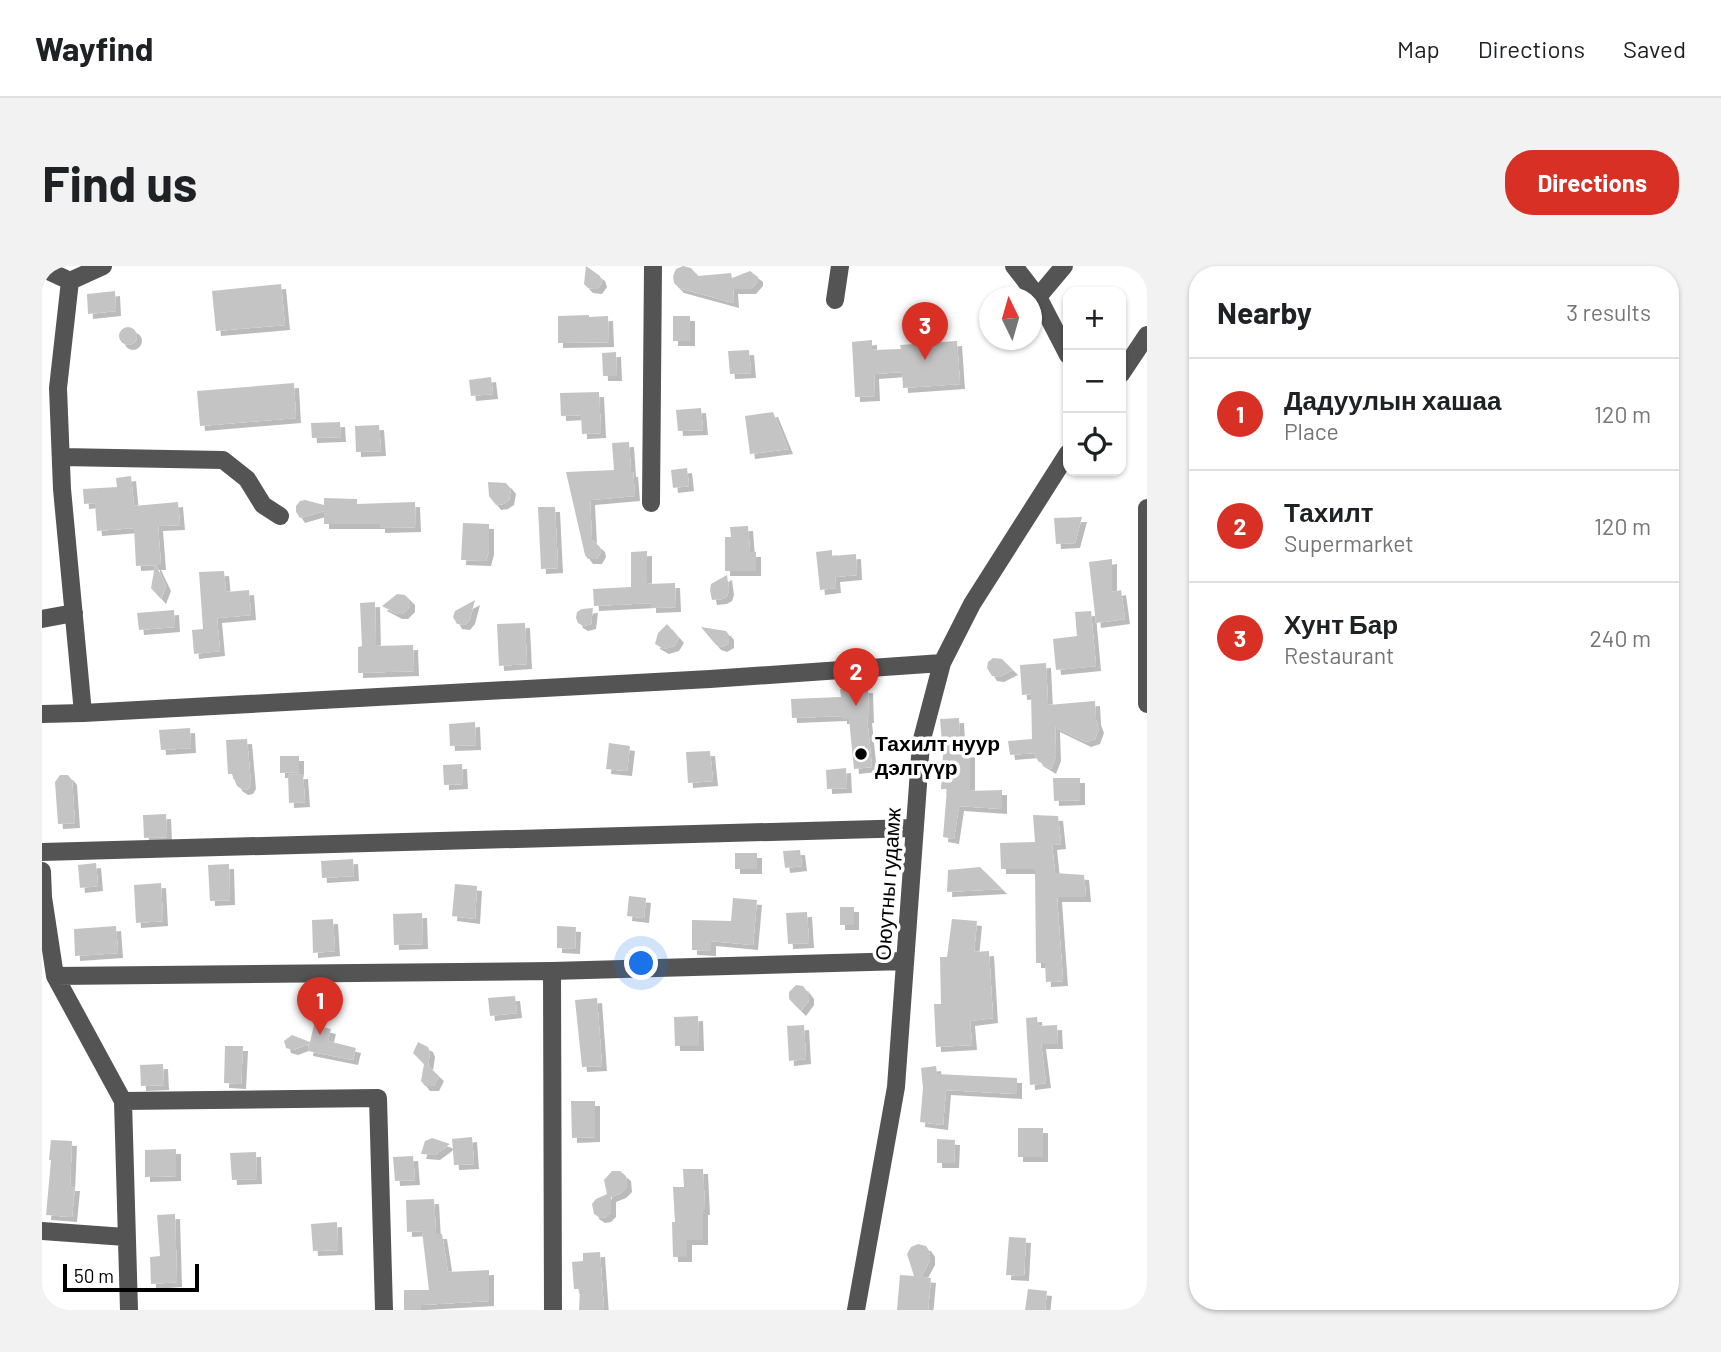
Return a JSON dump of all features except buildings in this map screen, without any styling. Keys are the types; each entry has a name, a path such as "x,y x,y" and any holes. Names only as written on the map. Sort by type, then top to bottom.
{"street":[{"path":"42,268 70,281 103,266"},
{"path":"651,503 653,266"},
{"path":"835,300 841,266"},
{"path":"1014,266 1030,287"},
{"path":"1042,292 1064,266"},
{"path":"70,281 50,388 61,457 83,713"},
{"path":"1042,305 1065,350"},
{"path":"1126,366 1147,335"},
{"path":"61,457 223,460 247,478 263,505 280,516"},
{"name":"Оюутны гудамж","path":"856,1310 896,1087 921,743 942,663 972,604 1063,461"},
{"path":"1147,508 1147,704"},
{"path":"42,619 74,613"},
{"path":"42,714 696,680 942,663"},
{"path":"42,852 913,828"},
{"path":"42,871 43,897 55,976 123,1101 129,1310"},
{"path":"55,976 552,971 905,961"},
{"path":"552,971 553,1310"},
{"path":"123,1101 378,1098 384,1310"},
{"path":"42,1231 125,1237"}],"place":[{"name":"Хунт Бар","path":"925,360"},
{"name":"Тахилт","path":"856,706"},
{"name":"Тахилт нуур дэлгүүр","path":"861,754"},
{"name":"Дадуулын хашаа","path":"320,1035"}]}
